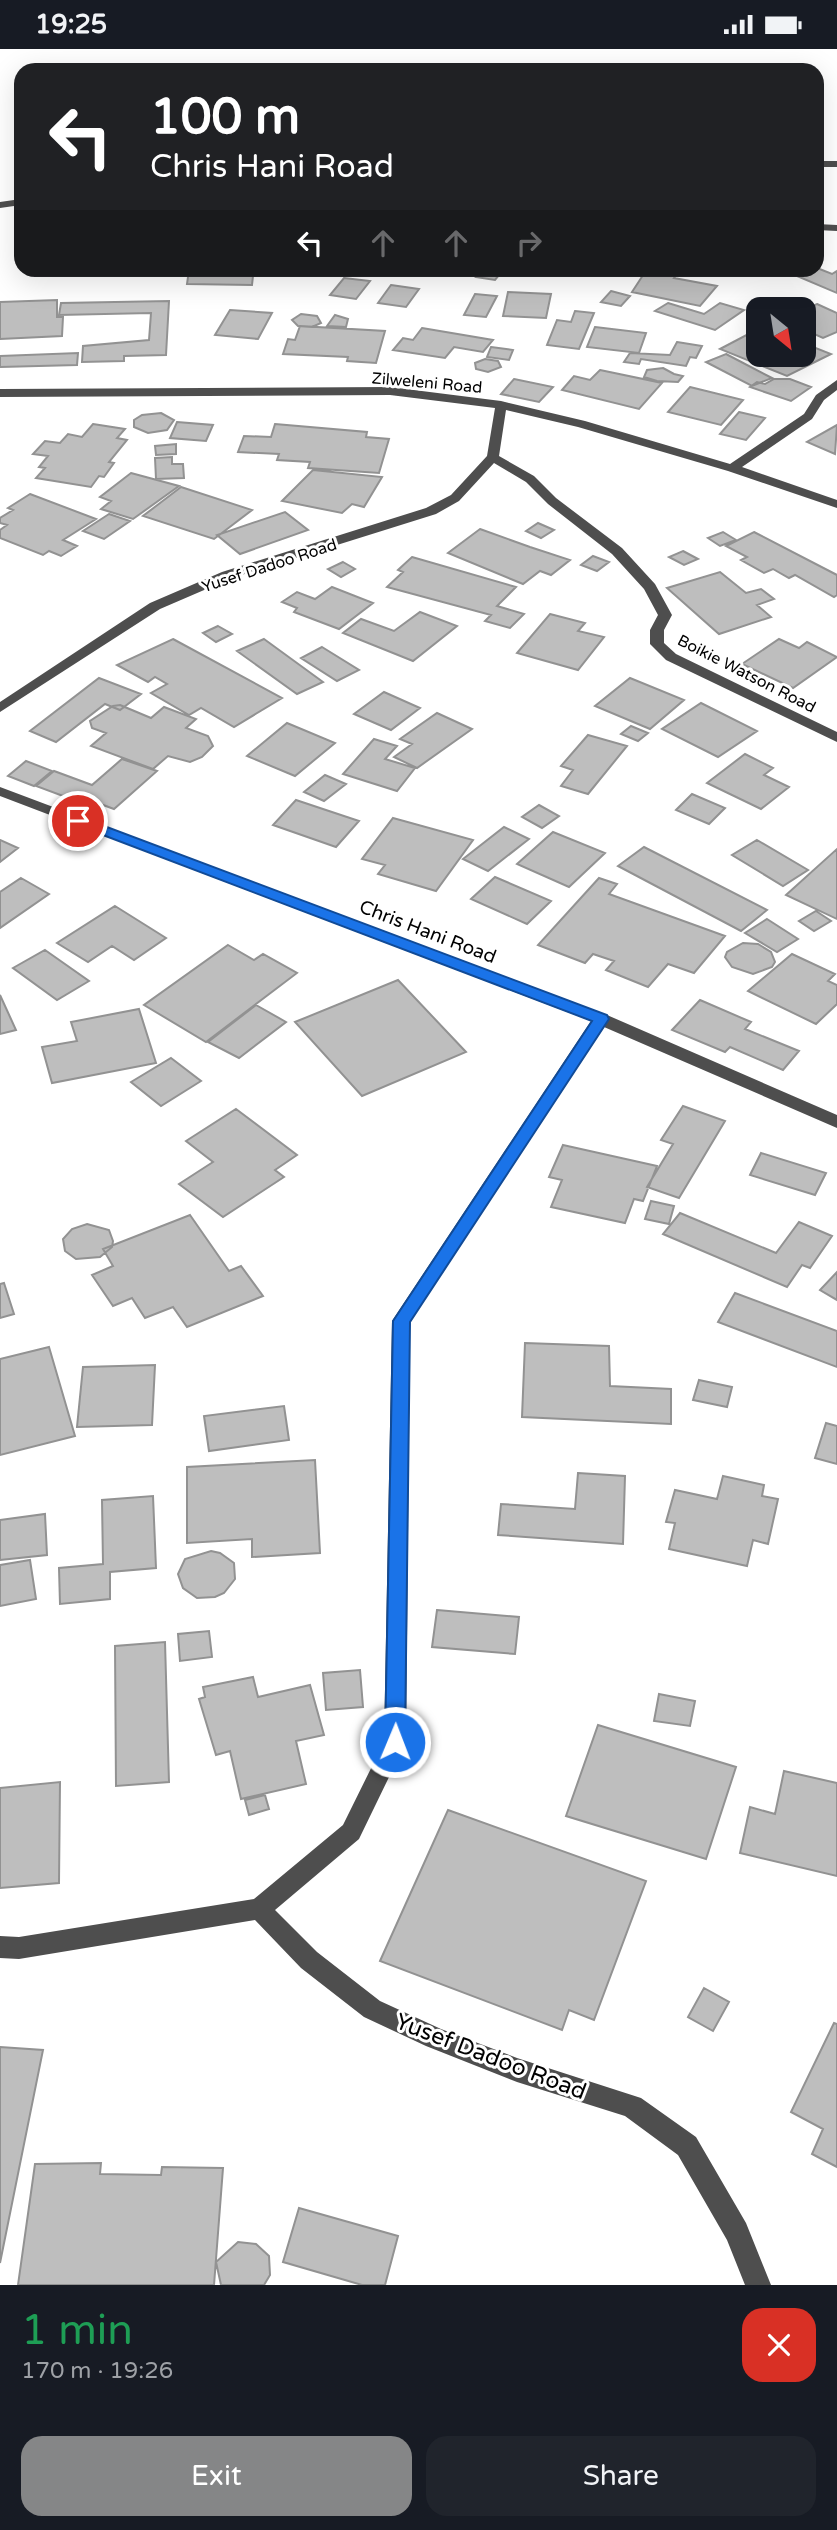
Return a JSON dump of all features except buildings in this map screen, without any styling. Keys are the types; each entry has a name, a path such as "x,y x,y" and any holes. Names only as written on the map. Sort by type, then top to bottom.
{"street":[{"path":"732,468 808,417 820,398 837,384"},
{"name":"Zilweleni Road","path":"0,393 390,391 501,405 582,424 732,468 837,504"},
{"path":"493,457 501,405"},
{"name":"Yusef Dadoo Road","path":"0,708 155,606 227,575 431,511 455,498 493,457"},
{"name":"Boikie Watson Road","path":"493,457 530,479 617,551 650,587 665,615 657,630 657,644 671,656 837,739"},
{"name":"Chris Hani Road","path":"0,791 601,1019 837,1122"},
{"path":"0,1947 19,1948 259,1909 351,1832 395,1742 401,1321 601,1019"},
{"name":"Yusef Dadoo Road","path":"259,1909 309,1960 372,2009 434,2038 517,2070 632,2106 687,2146 737,2232 758,2285"}],"route":[{"path":"78,821 601,1019 401,1321 395,1742"}]}
